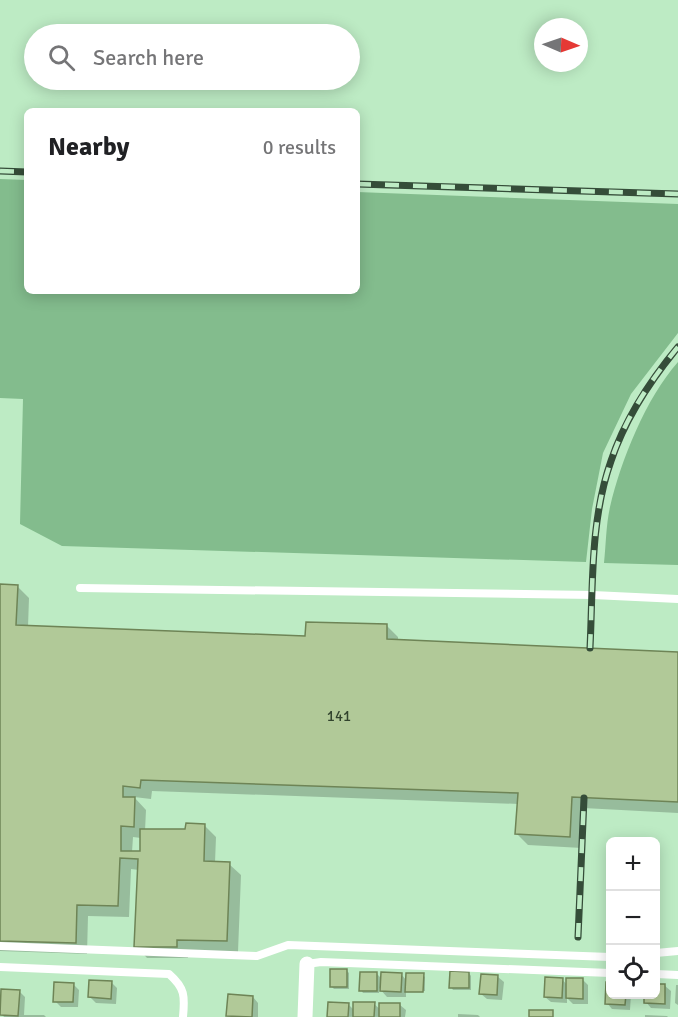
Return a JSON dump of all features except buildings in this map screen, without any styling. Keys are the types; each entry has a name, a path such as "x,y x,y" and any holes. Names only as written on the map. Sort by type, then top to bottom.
{"street":[{"path":"305,1017 308,964"}],"lane":[{"path":"80,588 569,595 678,599"},
{"path":"0,946 257,956 288,945 606,957"},
{"path":"660,953 678,951"},
{"path":"308,964 321,962 606,973"},
{"path":"0,967 169,974 180,984 184,999 183,1017"},
{"path":"660,974 678,975"}],"green space":[{"path":"0,179 24,180 24,294 360,294 360,192 678,204 678,333 631,394 603,453 592,509 586,562 62,546 20,524 23,399 0,398"},
{"path":"678,362 678,565 604,563 610,507 628,450 655,393"}],"railway":[{"path":"0,171 24,172"},
{"path":"360,184 678,194"},
{"path":"590,648 596,530 604,483 623,430 648,387 678,347"},
{"path":"578,937 584,798"}]}
